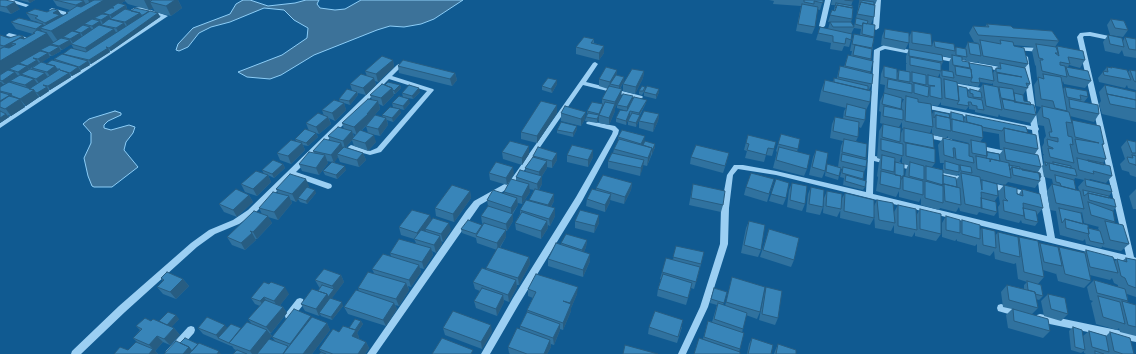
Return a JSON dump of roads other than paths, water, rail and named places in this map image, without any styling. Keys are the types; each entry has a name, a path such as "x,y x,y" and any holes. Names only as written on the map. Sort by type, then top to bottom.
{"street":[{"path":"7,0 26,5"},
{"path":"876,28 878,0"},
{"path":"822,26 826,1"},
{"path":"0,126 165,16 139,9 123,17"},
{"path":"52,10 78,17"},
{"path":"72,20 83,14"},
{"path":"682,354 704,307 724,244 724,208 732,170 736,168 751,168 869,195 1133,260 1080,37 1082,34 1090,34 1121,40"},
{"path":"10,35 36,41"},
{"path":"30,45 42,38"},
{"path":"869,195 877,50 880,48 922,54"},
{"path":"1007,48 1043,50"},
{"path":"1022,49 1028,74 1030,100 1036,129 1044,198 1052,240"},
{"path":"930,56 1013,71"},
{"path":"371,354 469,213 477,203 512,183 595,64"},
{"path":"75,354 122,309 194,245 212,232 236,222 251,212 390,77 399,66"},
{"path":"875,70 883,71"},
{"path":"1021,73 1028,74"},
{"path":"351,147 370,153 379,150 432,90 390,77"},
{"path":"937,82 992,92"},
{"path":"583,83 640,97"},
{"path":"874,96 882,98"},
{"path":"1023,98 1030,100"},
{"path":"920,105 1036,129"},
{"path":"485,354 579,199 616,134 616,130 613,128 589,123"},
{"path":"873,124 881,126"},
{"path":"919,134 956,142"},
{"path":"972,146 1017,156"},
{"path":"871,158 1044,198"},
{"path":"1032,159 1040,161"},
{"path":"290,173 328,186"},
{"path":"282,325 300,302"},
{"path":"1001,308 1136,338"},
{"path":"169,354 191,330"}],"water":[{"path":"243,0 250,0 268,6 295,3 306,0 319,0 317,4 320,8 335,10 345,9 361,0 463,0 434,19 421,24 404,27 390,26 377,30 314,55 281,75 270,79 247,77 238,72 282,55 307,38 308,28 294,20 284,10 264,8 230,22 211,27 199,33 188,47 179,51 176,50 178,44 193,28 230,14 236,4"},
{"path":"115,111 121,113 121,115 108,121 104,125 104,128 111,130 129,125 135,127 133,133 126,142 124,150 138,167 112,187 94,187 92,186 88,176 84,158 91,143 91,133 83,124 89,119"}]}
